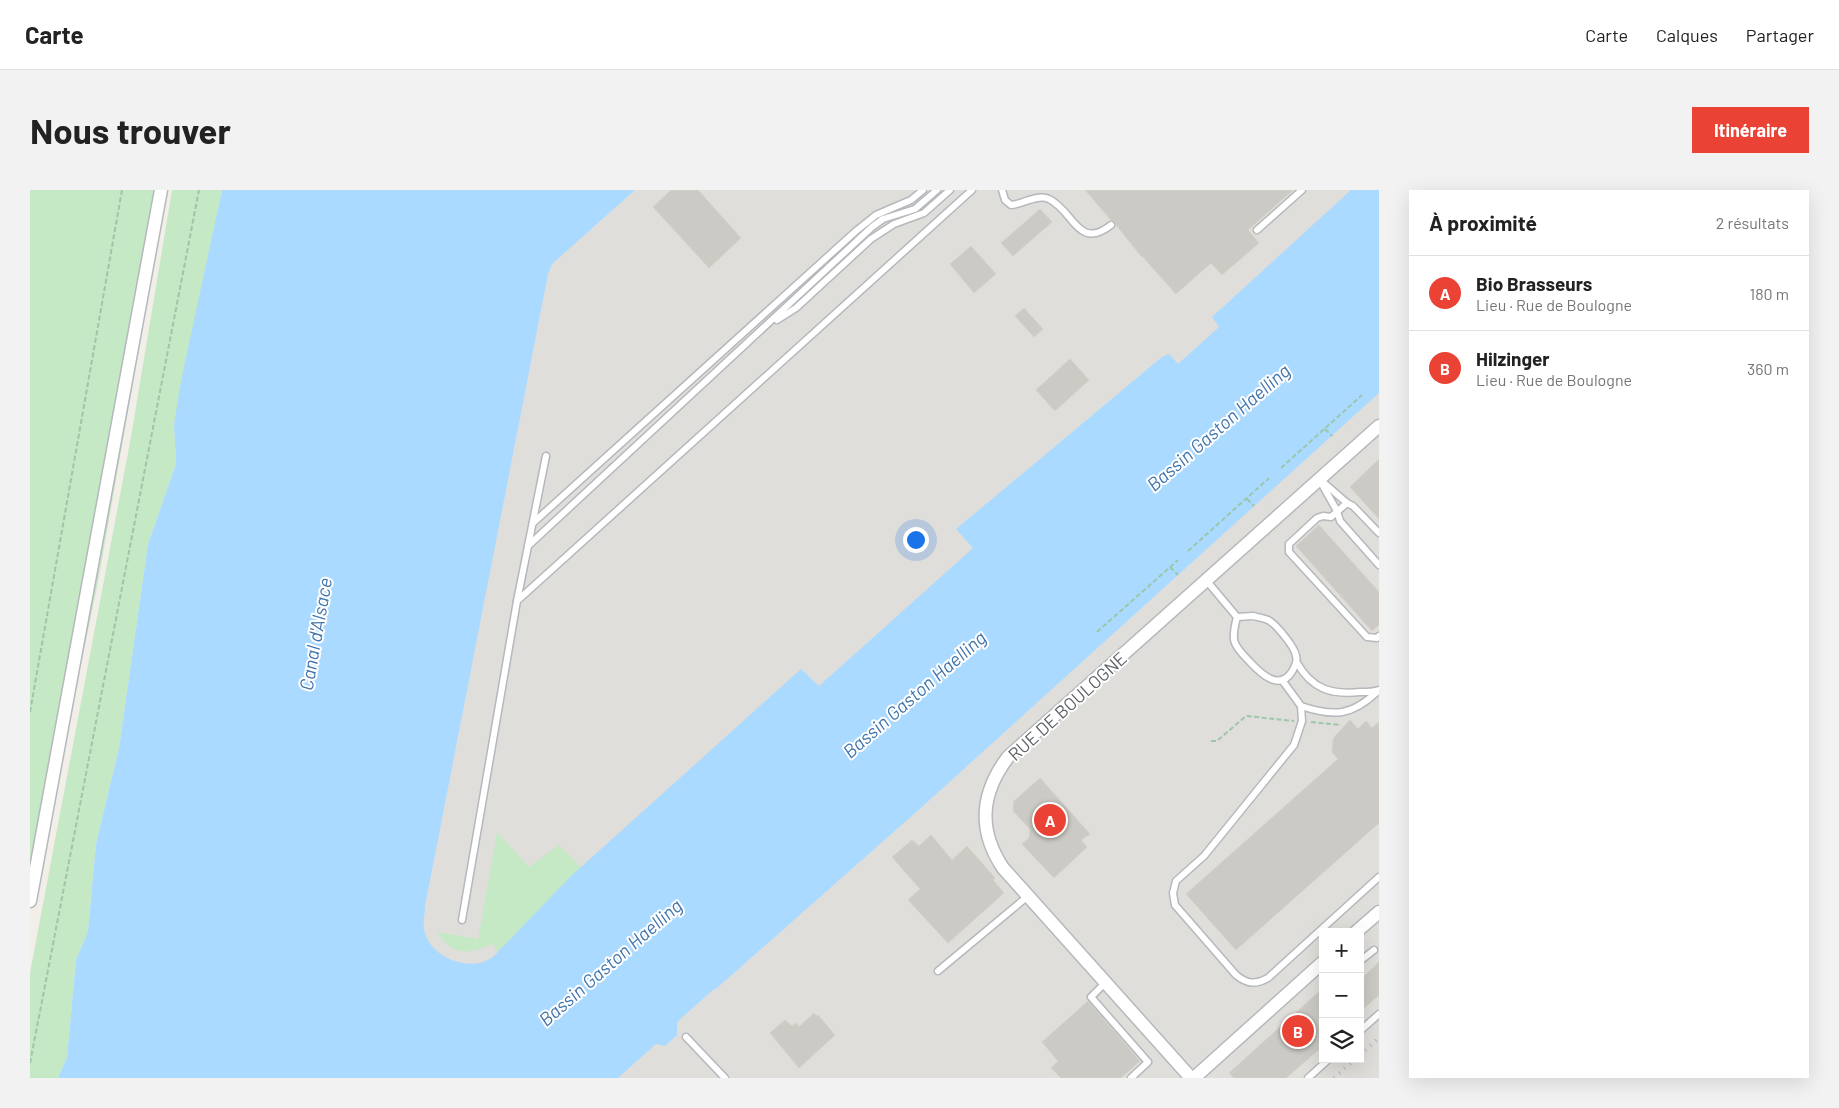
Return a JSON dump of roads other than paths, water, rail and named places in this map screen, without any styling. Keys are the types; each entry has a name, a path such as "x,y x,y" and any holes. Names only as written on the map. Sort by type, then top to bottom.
{"street":[{"path":"30,901 161,190"},
{"name":"RUE DE BOULOGNE","path":"1319,966 1199,1076 1106,982 998,861 986,826 986,804 998,771 1008,757 1379,426"},
{"path":"1362,928 1377,917"}],"lane":[{"path":"533,523 856,231 876,215 911,200 923,190"},
{"path":"528,546 872,227 883,219 915,209 937,190"},
{"path":"764,327 796,308 871,239 894,224 924,213 950,190"},
{"path":"517,601 972,190"},
{"path":"1002,190 1005,200 1011,205 1039,198 1048,199 1058,205 1085,233 1095,234 1111,225"},
{"path":"1257,230 1302,190"},
{"path":"462,920 517,601 546,456"},
{"path":"1319,479 1353,506 1379,533"},
{"path":"1319,479 1338,511 1340,521 1379,565"},
{"path":"1347,503 1330,517 1323,516 1317,518 1289,544 1289,552 1367,637 1377,638 1379,636"},
{"path":"1373,558 1379,552"},
{"path":"1206,580 1237,617"},
{"path":"1253,616 1269,620 1293,647 1296,663 1290,675 1282,680 1272,680 1263,677 1236,648 1233,634 1237,617 1253,616"},
{"path":"1296,663 1302,673 1315,685 1331,692 1378,691"},
{"path":"1282,680 1301,706 1302,721 1294,745 1204,856 1176,881 1173,893 1175,905 1236,975 1243,981 1251,984 1268,978 1379,877"},
{"path":"1301,706 1323,712 1337,713 1354,710 1367,702 1378,691"},
{"path":"938,972 1028,896"},
{"path":"1364,959 1374,950"},
{"path":"1106,982 1091,997 1148,1062 1131,1078"},
{"path":"1364,1027 1379,1014"},
{"path":"686,1037 725,1078"},
{"path":"1308,1078 1325,1063"}],"water":[{"path":"222,190 635,190 552,264 548,274 425,906 424,929 431,945 445,956 462,963 479,963 493,957 571,876 801,669 819,686 973,548 956,529 1162,357 1169,354 1178,364 1219,327 1212,317 1351,190 1379,190 1379,393 923,806 677,1022 677,1035 665,1046 656,1044 618,1078 58,1078 67,1057 76,960 88,931 96,844 119,748 148,544 176,464 174,424 181,381"}],"railway":[{"path":"1364,1051 1379,1038"},
{"path":"1334,1078 1351,1063"}],"place":[{"name":"Bio Brasseurs","path":"1050,820"},
{"name":"Hilzinger","path":"1298,1031"}],"water label":[{"name":"Bassin Gaston Haelling","path":"1218,427"},
{"name":"Canal d'Alsace","path":"315,634"},
{"name":"Bassin Gaston Haelling","path":"914,694"},
{"name":"Bassin Gaston Haelling","path":"610,962"}]}
